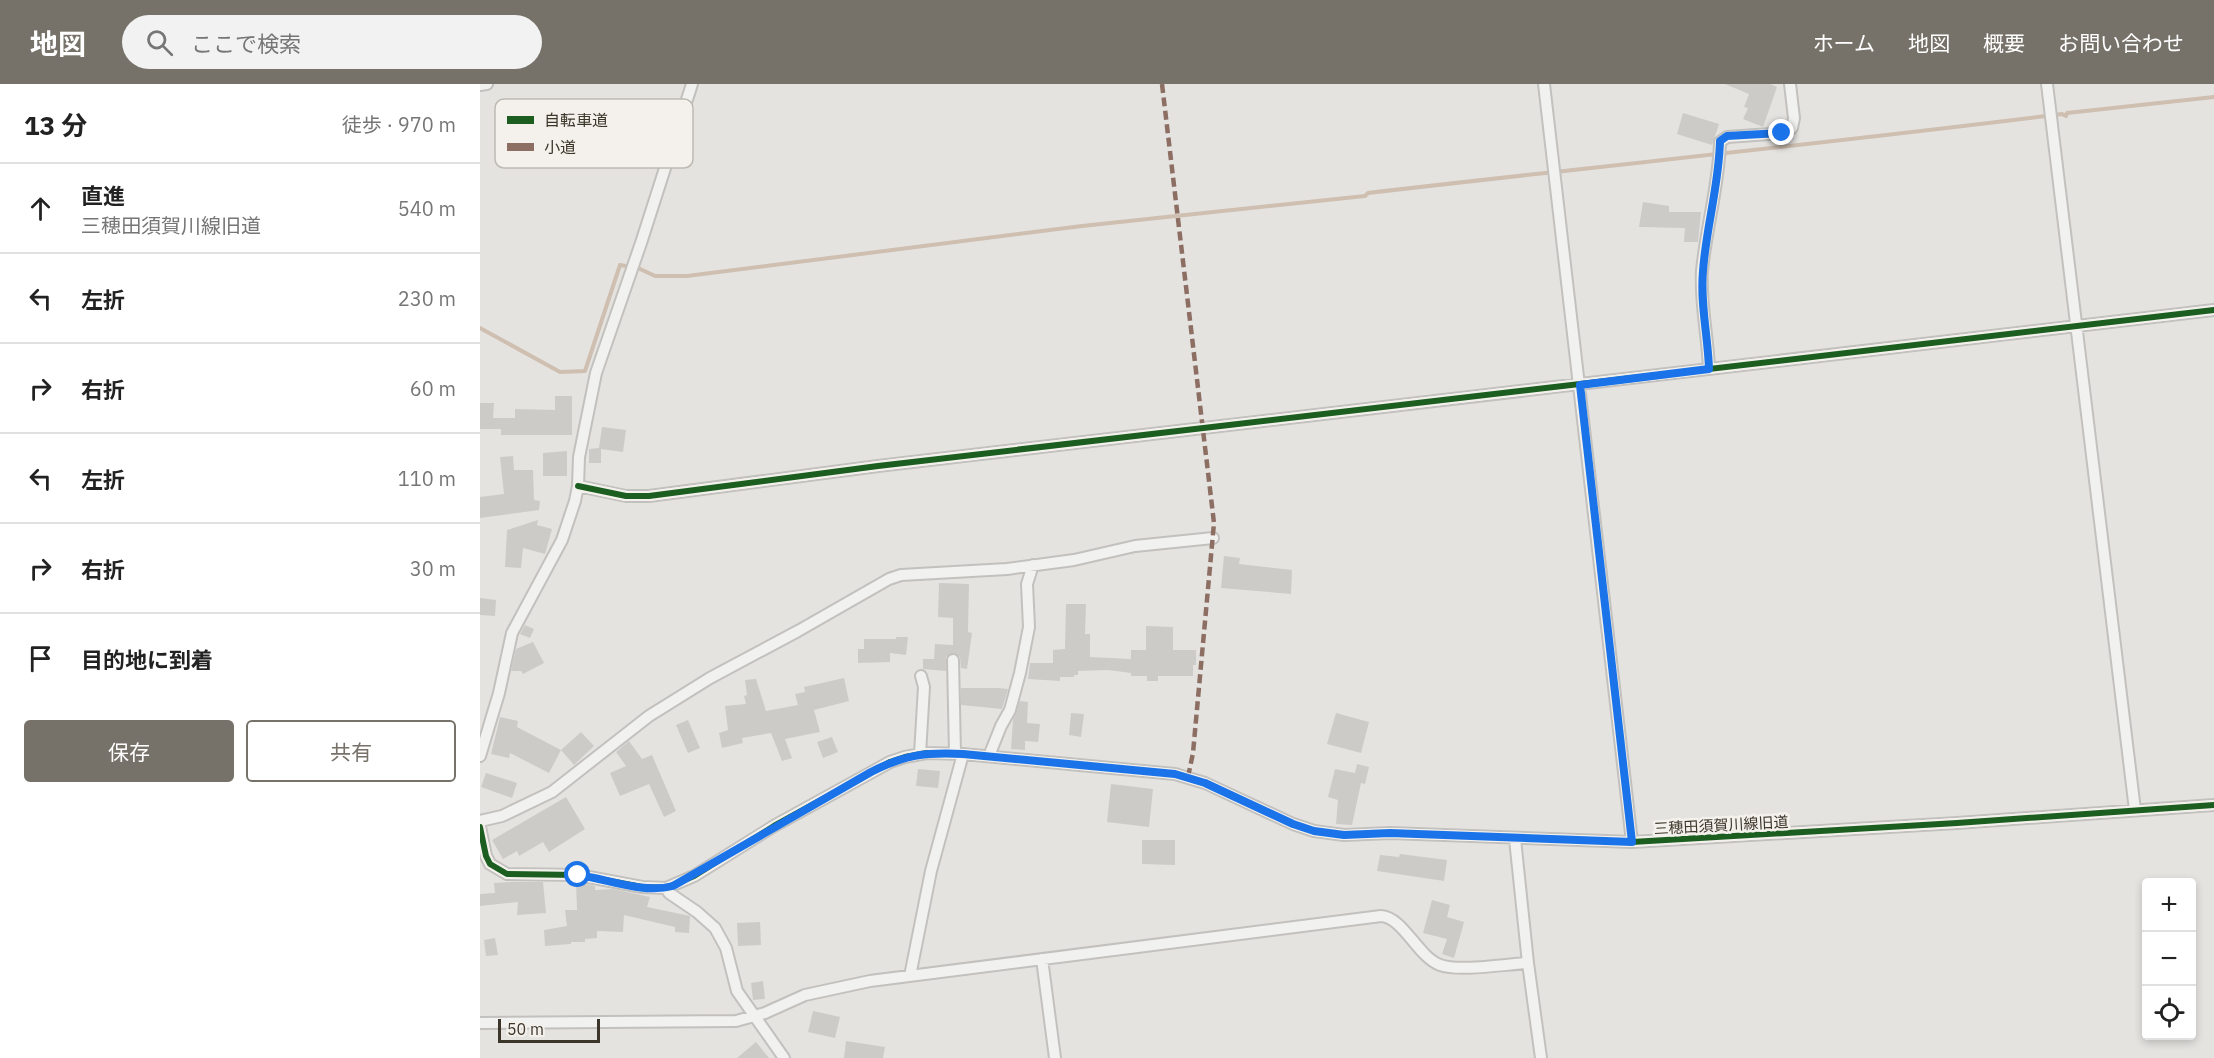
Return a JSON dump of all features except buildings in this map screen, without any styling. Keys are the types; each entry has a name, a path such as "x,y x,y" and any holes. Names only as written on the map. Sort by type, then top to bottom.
{"street":[{"path":"480,85 487,84"},
{"path":"687,99 692,84"},
{"path":"1544,84 1632,842"},
{"path":"1709,369 1703,317 1702,271 1720,141 1727,136 1782,133 1792,128 1794,118 1790,84"},
{"path":"2047,84 2135,810"},
{"path":"480,756 499,693 512,633 562,540 578,486 579,457 596,373 665,168"},
{"path":"578,486 626,496 649,496 878,466 2214,310"},
{"path":"480,821 502,816 552,792 649,716 710,678 889,579 901,575 1074,560 1135,546 1213,538"},
{"path":"989,756 1011,707 1020,673 1029,627 1027,584 1033,565"},
{"path":"909,976 959,754 953,660"},
{"path":"920,754 924,687 921,676"},
{"name":"三穂田須賀川線旧道","path":"480,827 483,858 507,874 578,875 642,887 666,888 694,876 774,826 871,772 898,760 920,754 989,756 1181,776 1205,783 1293,824 1314,831 1344,835 1390,833 1632,842 2214,805"},
{"path":"1515,839 1541,1058"},
{"path":"666,888 669,893 698,912 716,928 726,948 737,991 784,1058"},
{"path":"480,1023 736,1021 805,995 870,981 1381,916 1392,918 1428,957 1441,965 1463,968 1528,963"},
{"path":"1042,959 1055,1058"}],"waterway":[{"path":"480,328 560,372 585,371 620,265 638,268 655,276 687,276 1082,226 1365,196 1368,193 2062,114 2066,116 2067,113 2214,97"}],"marked path":[{"path":"1162,84 1214,523 1193,753 1188,777"}],"cycle path":[{"path":"578,486 626,496 649,496 878,466 2214,310"},
{"path":"480,827 490,864 507,874 578,875 642,887 666,888 694,876 774,826 890,762 927,753 963,754 1175,774 1205,783 1293,824 1314,831 1344,835 1390,833 1632,842 2214,805"}],"route":[{"path":"578,875 657,889 673,886 694,876 774,826 890,762 927,753 963,754 1175,774 1205,783 1293,824 1314,831 1344,835 1390,833 1632,842 1580,385 1709,369 1703,317 1702,271 1720,141 1727,136 1782,133"}]}
